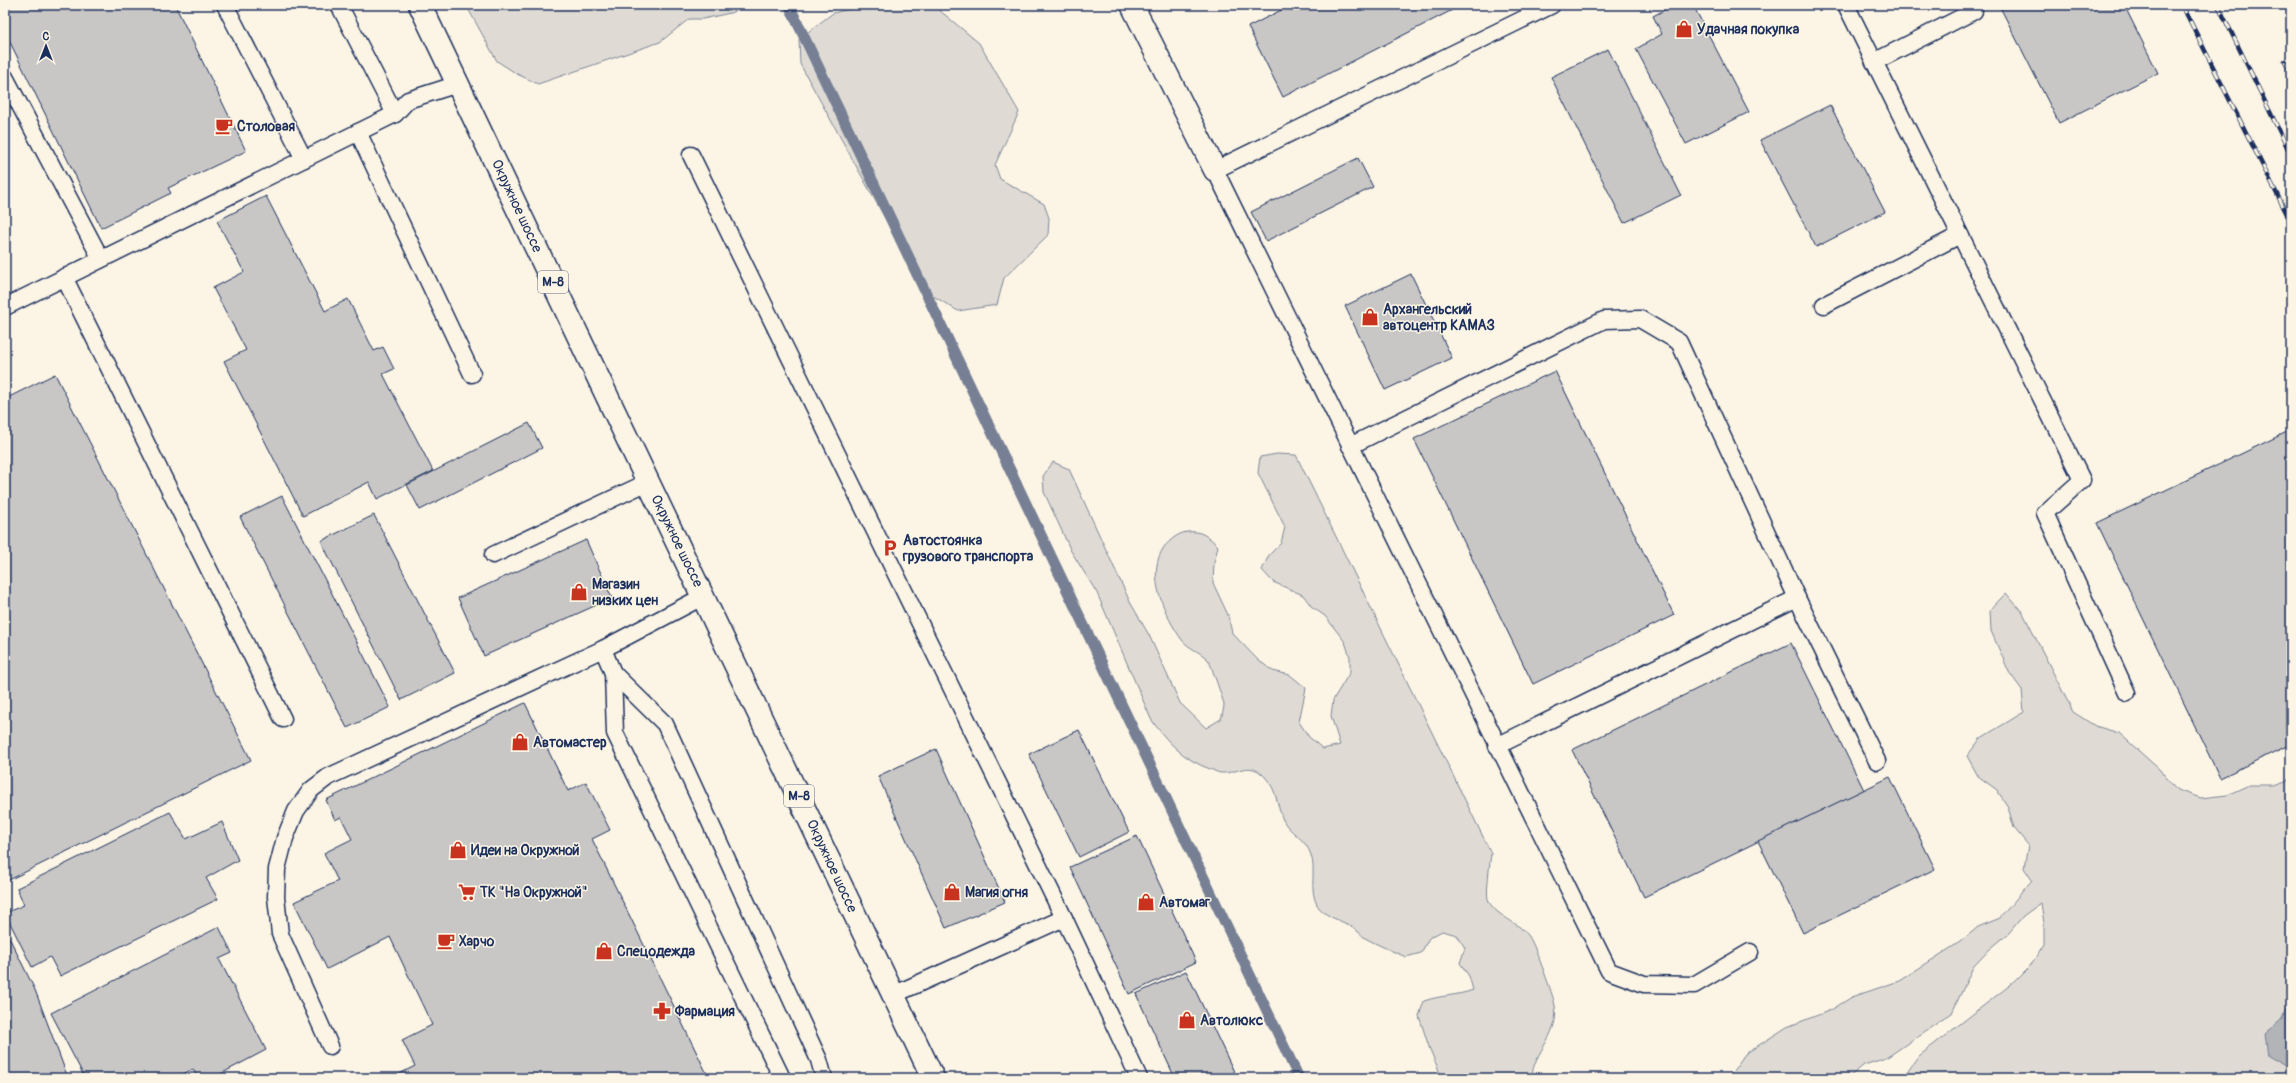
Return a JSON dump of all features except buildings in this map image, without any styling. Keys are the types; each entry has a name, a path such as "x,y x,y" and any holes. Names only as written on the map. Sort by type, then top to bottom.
{"main road":[{"name":"Окружное шоссе","path":"420,5 704,596 933,1078"},
{"path":"1132,5 1215,170"}],"lane":[{"path":"225,5 304,159"},
{"path":"339,5 395,114"},
{"path":"1552,5 1215,170 1609,971 1644,984 1694,985 1750,952"},
{"path":"1846,5 2082,480 2045,513 2127,693"},
{"path":"1874,62 1974,11"},
{"path":"5,77 101,259"},
{"path":"5,307 395,114 408,100 458,84"},
{"path":"358,132 472,374"},
{"path":"691,155 1064,918 1139,1078"},
{"path":"1824,305 1960,235"},
{"path":"64,278 283,719"},
{"path":"1350,446 1604,320 1640,319 1679,342 1797,598 1877,762"},
{"path":"493,556 648,482"},
{"path":"330,1046 280,934 276,897 277,869 285,838 296,811 311,790 328,777 603,649 704,596"},
{"path":"1497,746 1797,598"},
{"path":"603,649 613,673 615,733 782,1078"},
{"path":"613,673 665,724 819,1060 824,1078"},
{"path":"893,995 1064,918"}],"shaded area":[{"path":"466,5 751,5 730,13 703,19 689,19 660,42 538,84 517,74 497,61"},
{"path":"867,5 933,5 979,43 1019,112 995,165 1000,179 1044,204 1049,218 1048,235 1004,278 997,305 958,311 925,291 800,64 799,39 833,13"},
{"path":"1277,454 1296,455 1491,853 1487,890 1488,899 1491,905 1500,914 1528,935 1538,956 1554,1001 1556,1013 1551,1033 1533,1068 1532,1078 1442,1078 1429,1047 1419,1016 1424,1001 1473,990 1469,976 1460,963 1465,948 1457,935 1442,931 1429,938 1421,953 1406,957 1365,938 1351,926 1321,910 1315,900 1313,866 1309,849 1306,844 1286,825 1281,815 1275,793 1266,778 1255,769 1249,768 1221,773 1201,765 1176,749 1151,719 1097,593 1071,551 1044,492 1043,476 1053,462 1069,469 1130,602 1149,635 1180,703 1206,728 1221,719 1224,704 1209,661 1182,640 1169,619 1160,595 1156,570 1164,547 1180,534 1187,532 1201,533 1215,543 1218,546 1214,563 1213,583 1228,615 1232,633 1258,660 1273,671 1290,675 1306,688 1299,722 1309,737 1323,749 1340,745 1331,716 1333,700 1350,672 1350,657 1345,642 1325,616 1312,607 1303,595 1273,582 1262,570 1269,555 1281,543 1285,527 1258,473 1260,457"},
{"path":"2006,593 2023,613 2073,712 2095,726 2119,733 2160,770 2177,790 2201,798 2227,795 2249,785 2274,785 2291,779 2291,999 2283,1018 2286,1065 2291,1064 2291,1078 1903,1078 1919,1056 2014,982 2030,966 2044,944 2044,923 2041,903 2023,916 2008,934 1990,949 1973,967 1952,1013 1886,1058 1864,1065 1848,1078 1728,1078 1745,1054 1787,1027 1831,1010 1852,997 1899,981 1960,942 1978,927 2000,918 2032,880 2024,868 2028,845 2014,828 2008,807 1997,790 1978,776 1967,756 1981,738 2024,712 2022,690 2009,672 1991,631 1990,610"},
{"path":"2291,999 2291,1064 2286,1065 2268,1055 2265,1034 2283,1018"}],"waterway":[{"path":"789,5 1299,1078"}],"railway":[{"path":"2182,5 2291,222"},
{"path":"2218,5 2291,155"},
{"path":"2285,61 2291,73"}],"place":[{"name":"Удачная покупка","path":"1684,29"},
{"name":"Столовая","path":"224,126"},
{"name":"Архангельский автоцентр КАМАЗ","path":"1370,317"},
{"name":"Автостоянка грузового транспорта","path":"890,548"},
{"name":"Магазин низких цен","path":"579,592"},
{"name":"Автомастер","path":"520,742"},
{"name":"Идеи на Окружной","path":"458,850"},
{"name":"ТК \"На Окружной\"","path":"467,892"},
{"name":"Магия огня","path":"952,892"},
{"name":"Автомаг","path":"1146,902"},
{"name":"Харчо","path":"446,941"},
{"name":"Спецодежда","path":"604,951"},
{"name":"Фармация","path":"662,1011"},
{"name":"Автолюкс","path":"1187,1020"}]}
